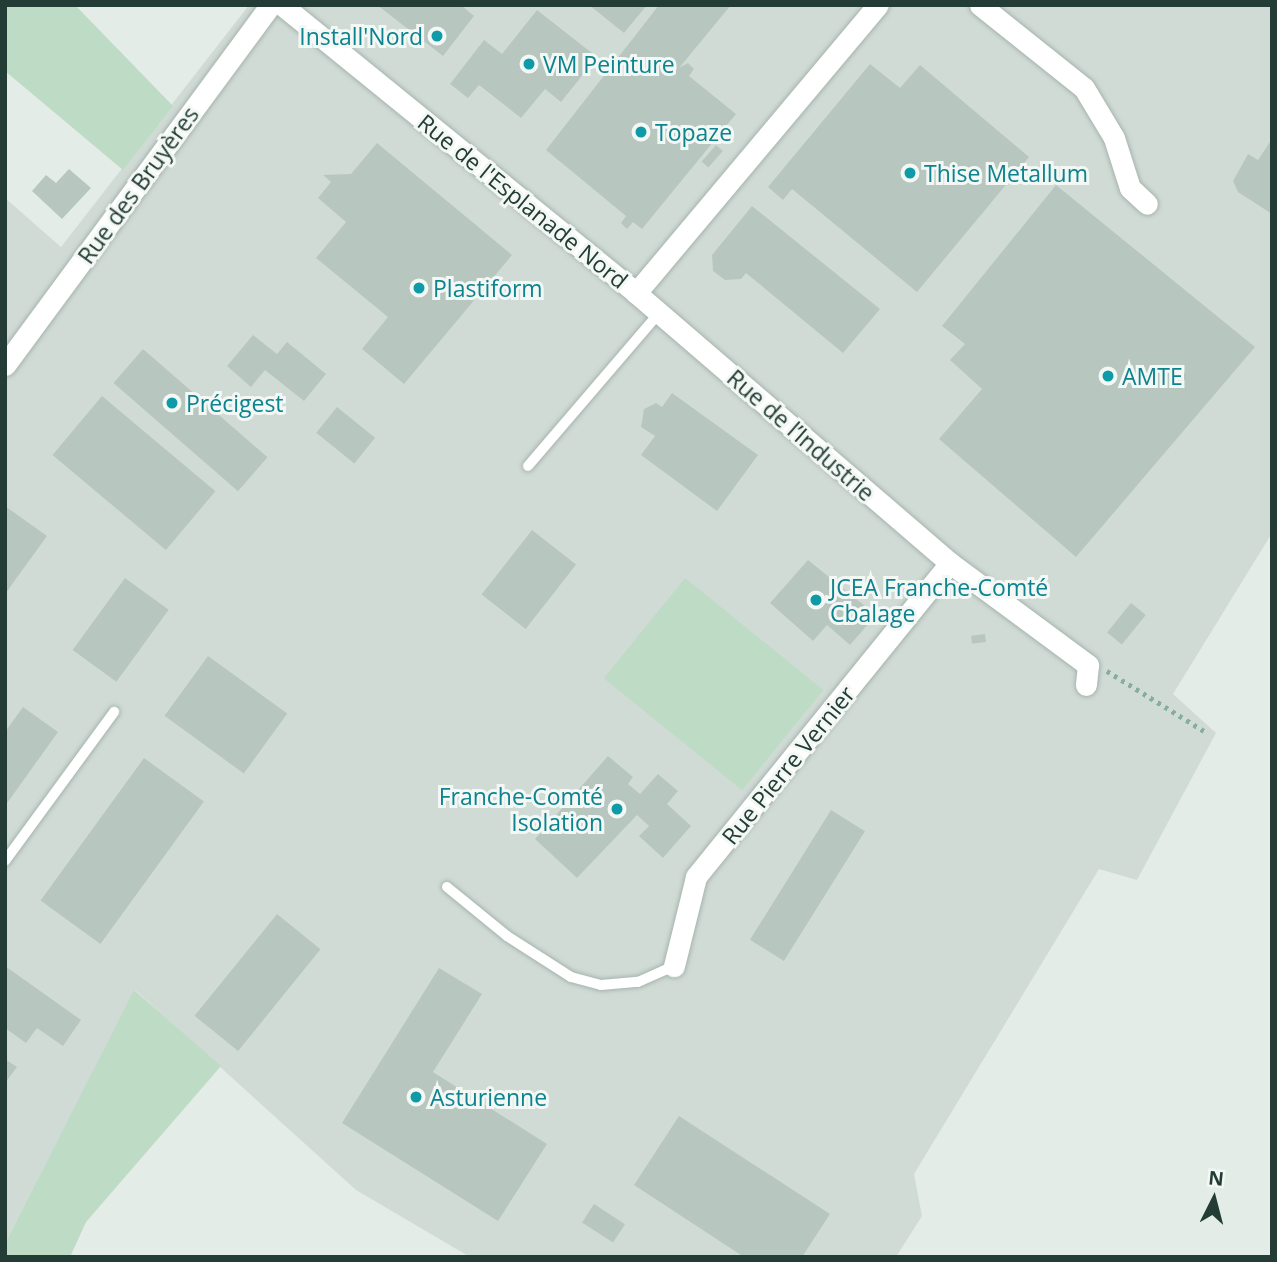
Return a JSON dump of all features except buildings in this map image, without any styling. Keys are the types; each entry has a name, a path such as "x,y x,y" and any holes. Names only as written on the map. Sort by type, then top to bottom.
{"street":[{"name":"Rue des Bruyères","path":"5,365 270,5"},
{"name":"Rue de l'Esplanade Nord","path":"282,5 636,293 878,5"},
{"path":"979,5 1084,88 1114,138 1130,188 1147,204"},
{"name":"Rue de l’Industrie","path":"636,293 944,572 1087,675"},
{"name":"Rue Pierre Vernier","path":"674,966 696,877 944,572"}],"lane":[{"path":"528,466 660,313"},
{"path":"5,861 114,712"},
{"path":"447,887 507,936 570,977 601,985 638,982 674,966"}],"path":[{"path":"1087,675 1122,677 1204,731"}],"shaded area":[{"path":"249,5 1272,5 1272,533 1173,694 1216,733 1137,880 1099,869 914,1174 922,1216 896,1257 470,1257 356,1190 135,990 5,1244 5,198 61,247"}],"green space":[{"path":"5,5 75,5 173,106 123,170 5,71"},
{"path":"685,578 823,690 742,790 604,678"},
{"path":"134,990 221,1066 86,1222 70,1257 5,1257 5,1244"}],"place":[{"name":"Install'Nord","path":"437,36"},
{"name":"VM Peinture","path":"529,64"},
{"name":"Topaze","path":"641,132"},
{"name":"Thise Metallum","path":"910,173"},
{"name":"Plastiform","path":"419,288"},
{"name":"AMTE","path":"1108,376"},
{"name":"Précigest","path":"172,403"},
{"name":"JCEA Franche-Comté Cbalage","path":"816,600"},
{"name":"Franche-Comté Isolation","path":"617,809"},
{"name":"Asturienne","path":"416,1097"}]}
